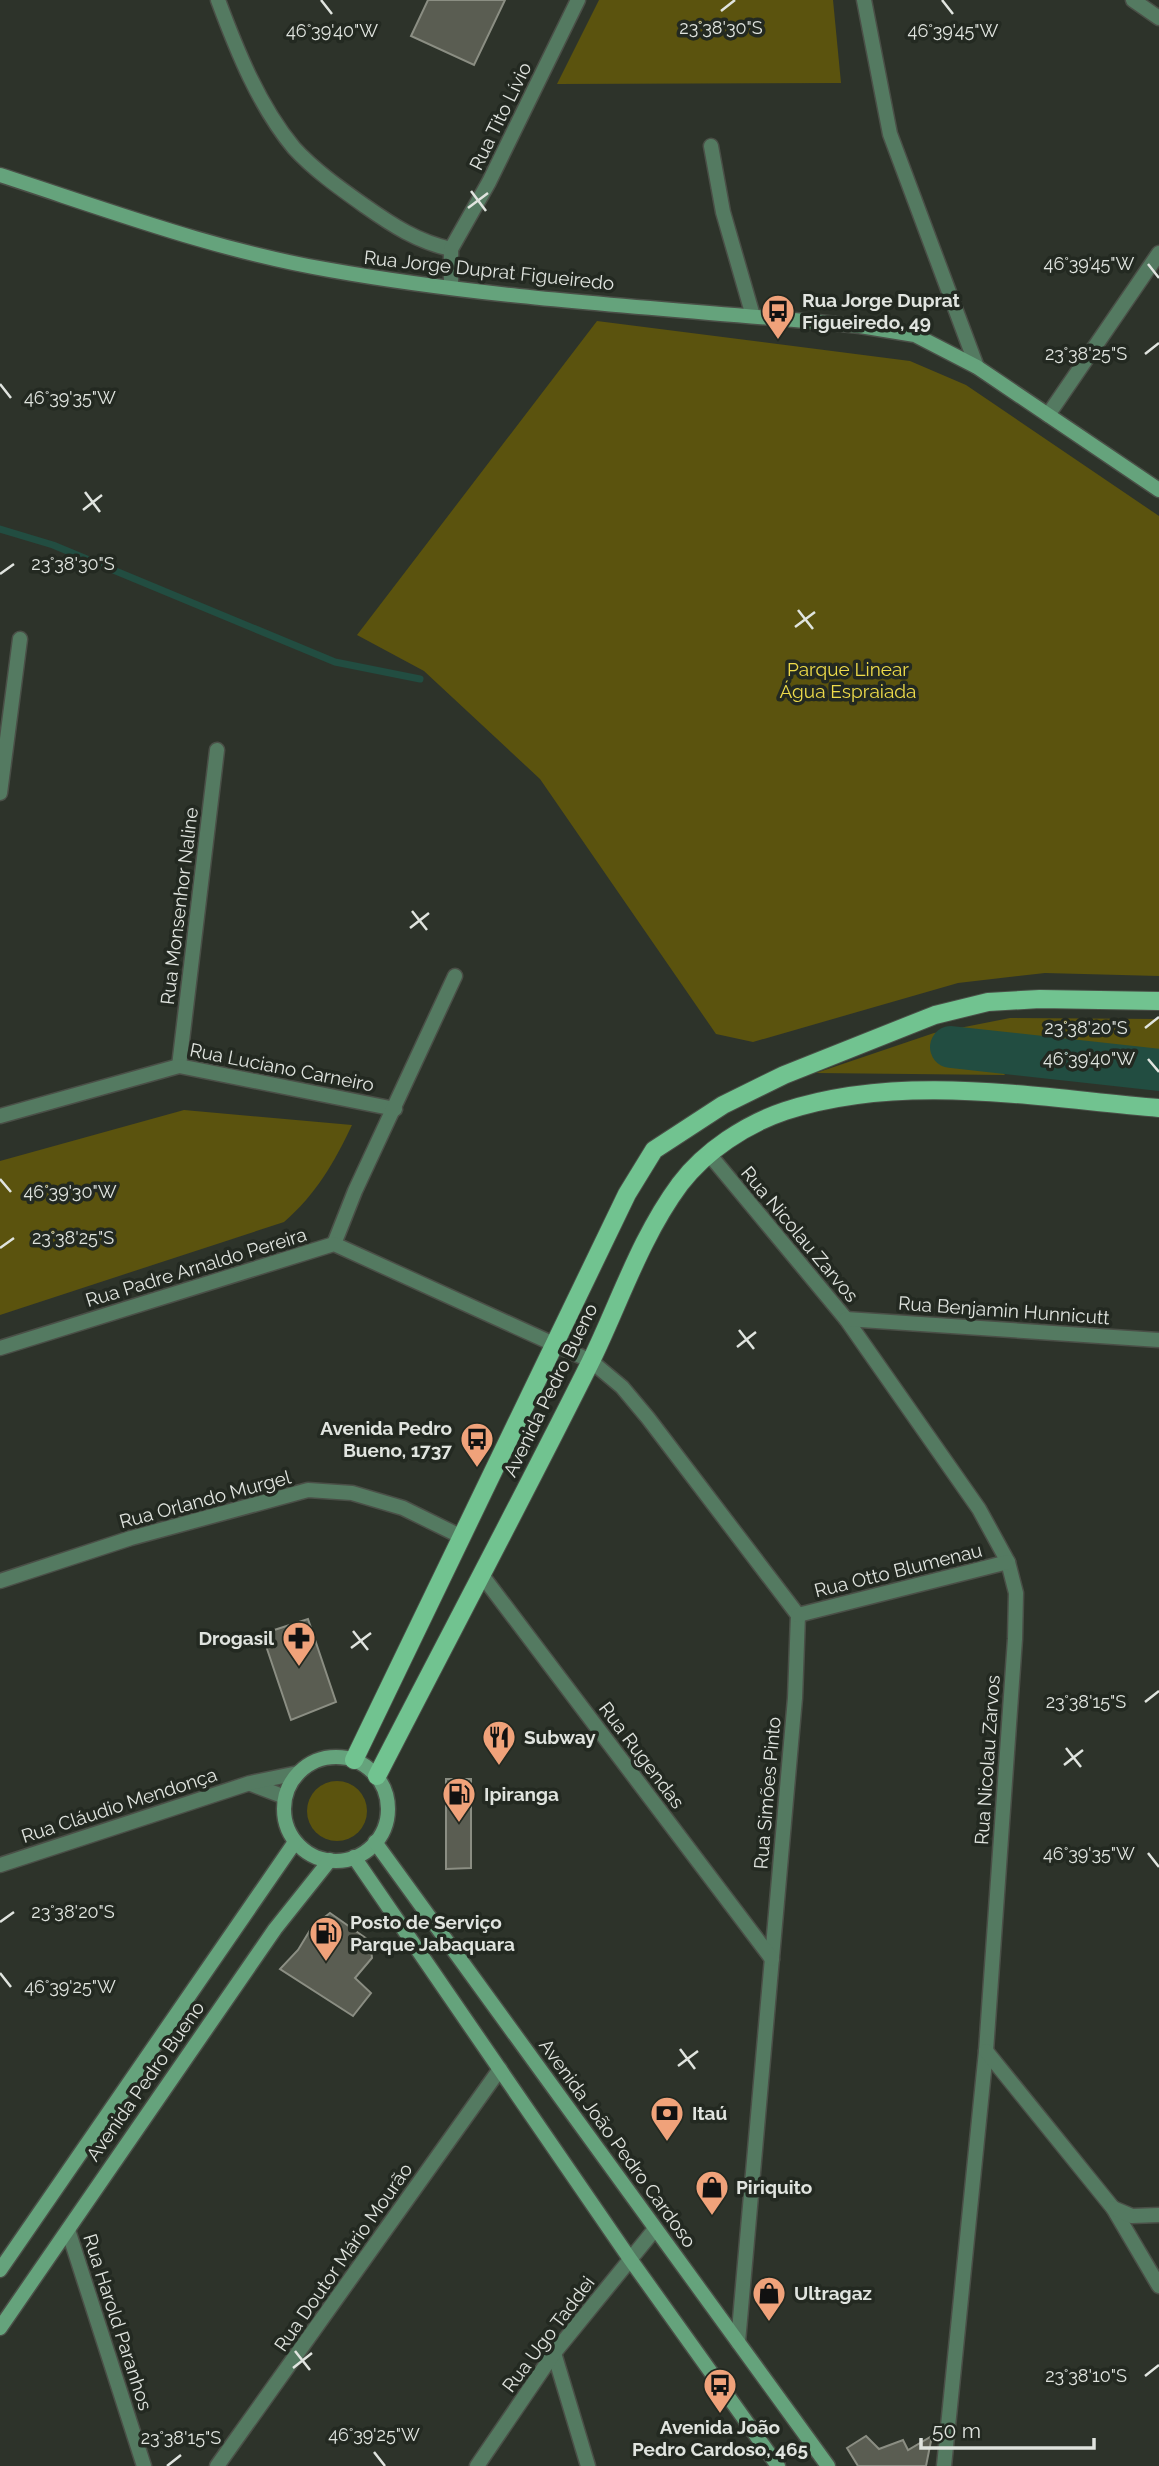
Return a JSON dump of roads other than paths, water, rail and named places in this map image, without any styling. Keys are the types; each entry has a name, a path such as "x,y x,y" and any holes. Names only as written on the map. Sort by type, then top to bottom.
{"main road":[{"name":"Rua Jorge Duprat Figueiredo","path":"0,175 200,240 328,270 451,288 753,316 915,335 977,367 1159,490"},
{"name":"Avenida Pedro Bueno","path":"354,1760 554,1343 627,1195 654,1150 723,1105 784,1075 935,1015 988,1002 1040,999 1159,1001"},
{"name":"Avenida Pedro Bueno","path":"377,1776 591,1361 633,1267 680,1184 709,1154 746,1129 771,1118 834,1098 893,1091 957,1092 1159,1108"},
{"path":"324,1758 354,1760 377,1776 386,1794 388,1815 375,1842 354,1857 330,1860 317,1857 295,1842 284,1816 285,1797 298,1773 324,1758"},
{"name":"Avenida Pedro Bueno","path":"0,2270 295,1842"},
{"name":"Avenida João Pedro Cardoso","path":"375,1842 828,2466"},
{"path":"354,1857 630,2259 778,2466"},
{"name":"Avenida Pedro Bueno","path":"0,2328 275,1929 330,1860"}],"street":[{"path":"218,0 264,104 295,148 335,184 390,223 426,244 451,249"},
{"name":"Rua Tito Lívio","path":"451,288 451,249 489,182 578,0"},
{"path":"864,0 890,134 922,226 977,367"},
{"path":"1133,0 1159,18"},
{"path":"711,146 723,212 753,316"},
{"path":"1048,415 1159,253"},
{"path":"0,793 20,639"},
{"name":"Rua Monsenhor Naline","path":"179,1066 218,750"},
{"path":"334,1244 355,1191 455,976"},
{"name":"Rua Luciano Carneiro","path":"0,1116 179,1066 395,1109"},
{"name":"Rua Nicolau Zarvos","path":"709,1154 846,1319 979,1508 1008,1562 1016,1593 986,2051 944,2466"},
{"name":"Rua Padre Arnaldo Pereira","path":"0,1348 334,1244 554,1343"},
{"name":"Rua Benjamin Hunnicutt","path":"846,1319 1159,1340"},
{"path":"554,1343 591,1361 622,1388 648,1418 798,1615"},
{"name":"Rua Orlando Murgel","path":"0,1581 131,1538 308,1490 352,1493 427,1518 460,1536"},
{"name":"Rua Otto Blumenau","path":"798,1615 1008,1562"},
{"name":"Rua Rugendas","path":"481,1574 772,1959"},
{"name":"Rua Simões Pinto","path":"738,2343 795,1699 798,1615"},
{"name":"Rua Cláudio Mendonça","path":"0,1865 250,1783 298,1773"},
{"path":"250,1783 285,1797"},
{"path":"986,2051 1114,2208 1159,2286"},
{"name":"Rua Doutor Mário Mourão","path":"217,2466 500,2069"},
{"path":"1114,2208 1132,2216 1159,2215"},
{"name":"Rua Ugo Taddei","path":"477,2466 554,2353 656,2229"},
{"name":"Rua Harold Paranhos","path":"68,2230 144,2466"},
{"path":"554,2353 587,2466"}],"waterway":[{"path":"0,529 53,545 335,662 420,679"},
{"path":"951,1047 1159,1070"}],"place":[{"name":"Rua Jorge Duprat Figueiredo, 49","path":"778,341"},
{"name":"Avenida Pedro Bueno, 1737","path":"477,1469"},
{"name":"Drogasil","path":"299,1668"},
{"name":"Subway","path":"499,1767"},
{"name":"Ipiranga","path":"459,1824"},
{"name":"Posto de Serviço Parque Jabaquara","path":"326,1963"},
{"name":"Itaú","path":"667,2143"},
{"name":"Piriquito","path":"712,2217"},
{"name":"Ultragaz","path":"769,2323"},
{"name":"Avenida João Pedro Cardoso, 465","path":"720,2415"}],"park label":[{"name":"Parque Linear Água Espraiada","path":"848,680"}]}
